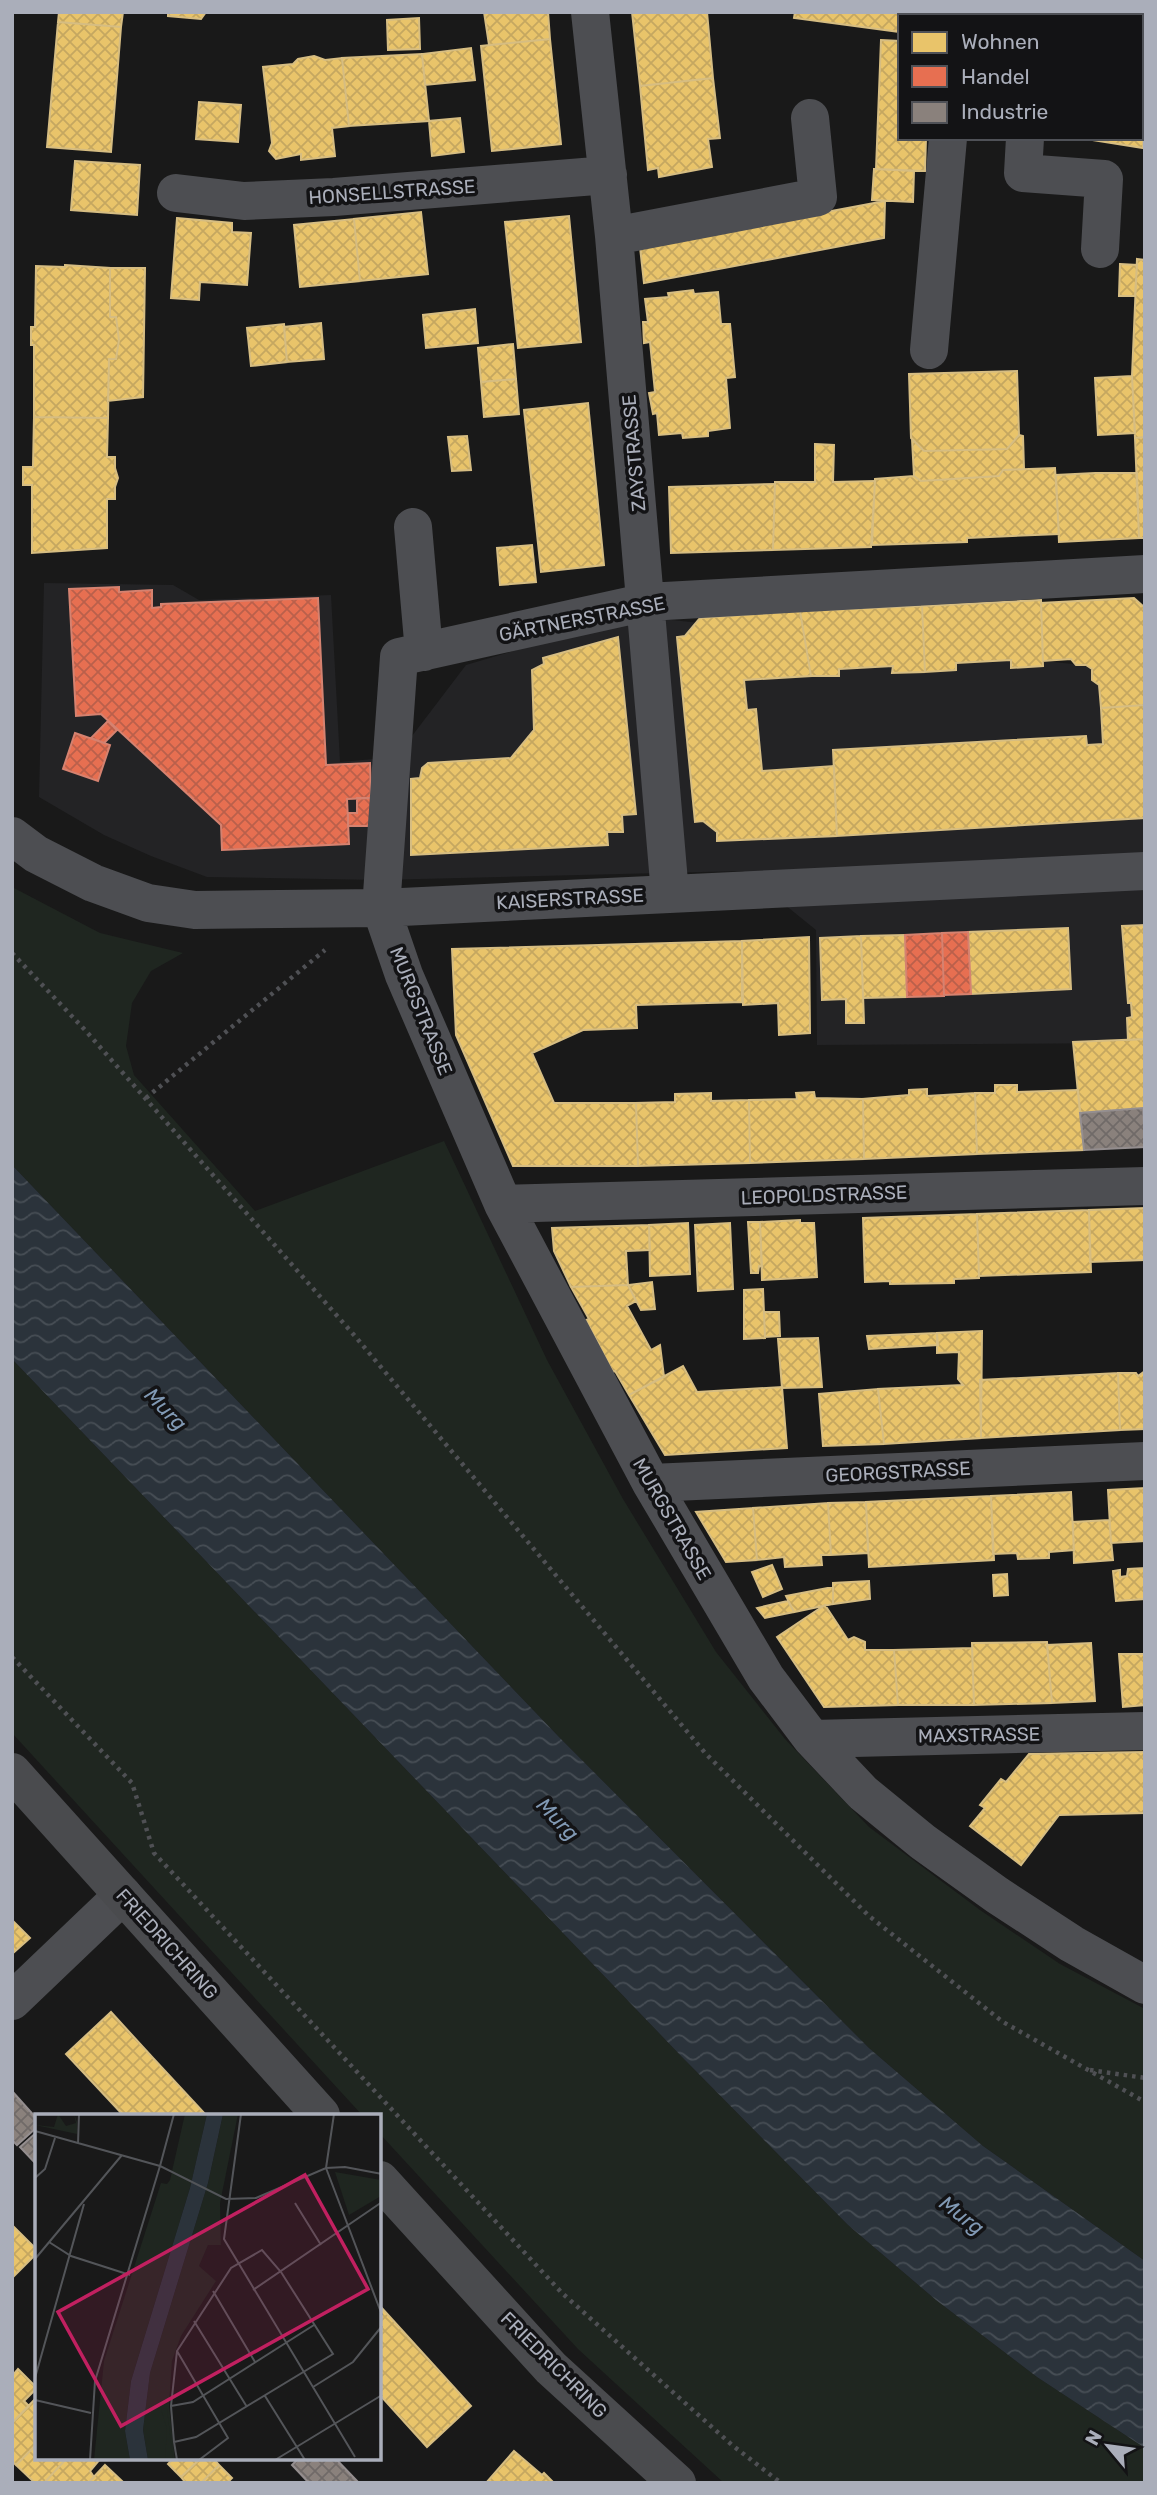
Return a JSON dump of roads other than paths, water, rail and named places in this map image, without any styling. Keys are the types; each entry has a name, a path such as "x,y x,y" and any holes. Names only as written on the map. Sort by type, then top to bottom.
{"main road":[{"name":"FRIEDRICHRING","path":"16,1782 123,1895 320,2114"},
{"name":"FRIEDRICHRING","path":"382,2182 551,2368 677,2483"}],"street":[{"name":"ZAYSTRASSE","path":"590,12 614,236 670,894"},
{"path":"614,236 818,197 810,118"},
{"path":"929,350 948,140"},
{"path":"1025,140 1023,173 1104,178 1100,249"},
{"name":"HONSELLSTRASSE","path":"176,193 244,201 334,197 608,175"},
{"path":"413,527 424,652"},
{"name":"GÄRTNERSTRASSE","path":"381,908 400,657 647,602 1145,573"},
{"name":"KAISERSTRASSE","path":"12,836 36,854 93,883 148,903 195,910 381,908 1145,871"},
{"name":"MURGSTRASSE","path":"381,908 404,975 502,1204 651,1483 766,1678 812,1739 863,1793 923,1842 1072,1944 1145,1985"},
{"name":"LEOPOLDSTRASSE","path":"502,1204 1145,1186"},
{"name":"GEORGSTRASSE","path":"651,1483 1145,1461"},
{"name":"MAXSTRASSE","path":"812,1739 1145,1731"},
{"path":"12,2001 123,1895"}],"water":[{"name":"Murg","path":"12,1165 559,1737 869,2048 983,2146 1145,2261 1145,2448 1037,2377 936,2300 848,2225 682,2057 12,1359"}]}
